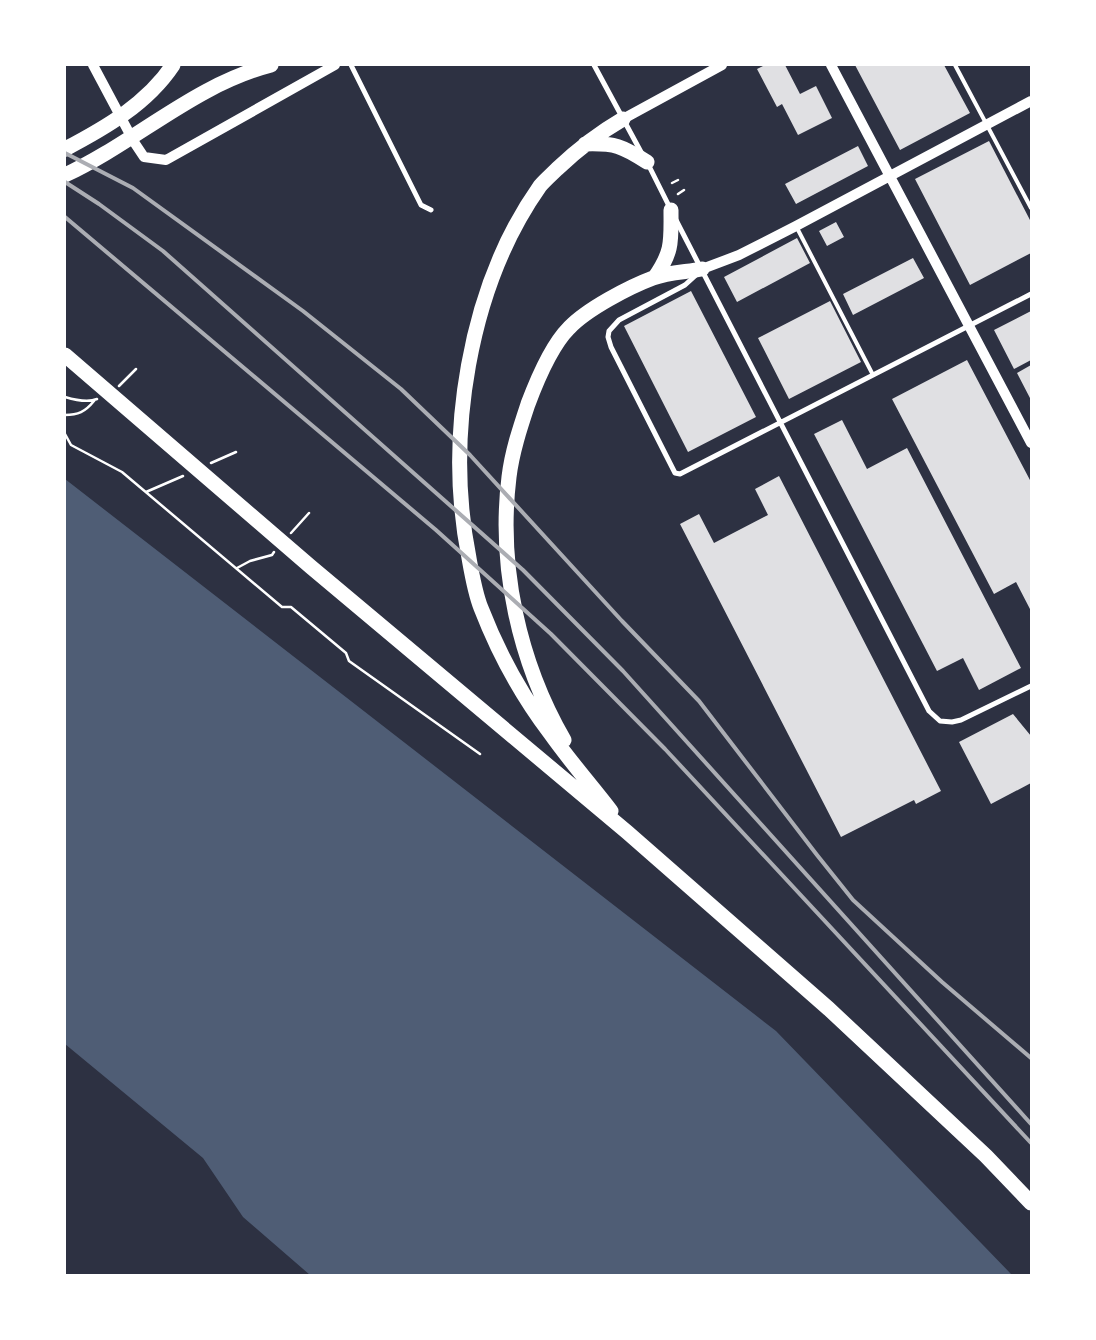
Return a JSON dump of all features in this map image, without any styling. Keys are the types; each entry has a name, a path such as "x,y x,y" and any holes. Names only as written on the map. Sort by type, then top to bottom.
{"highway":[{"path":"65,149 100,130 130,110 152,90 173,65"},
{"path":"65,176 129,139 205,90 239,75 271,65"},
{"path":"623,118 585,144 541,185 514,229 495,270 482,308 462,402 460,494 464,532 481,607 518,684 549,733 627,832"},
{"path":"585,144 606,144 626,148 647,162"},
{"path":"655,277 665,263 671,245 671,210"},
{"path":"648,851 595,792 560,733 541,695 524,649 516,613 510,572 507,508 509,477 515,447 536,383 550,355 569,328 596,306 655,277 702,269"},
{"path":"65,355 829,1007 986,1154 1031,1203"},
{"path":"413,653 627,832 829,1009 986,1156 1031,1203"}],"main road":[{"path":"93,65 144,157 166,160 335,65"},
{"path":"831,65 1031,443"},
{"path":"623,118 716,66"},
{"path":"702,269 739,255 796,226 1031,101"}],"street":[{"path":"351,65 417,197 422,205 431,210"},
{"path":"594,65 647,162 929,711 940,721 952,722 970,717 1031,686"},
{"path":"702,269 685,285 619,320 609,331 608,337 611,347 676,473 680,474 1031,294"}],"lane":[{"path":"955,65 1031,208"},
{"path":"796,226 874,376"}],"path":[{"path":"672,182 678,180"},
{"path":"678,194 684,190"},
{"path":"65,415 78,414 87,409 94,401"},
{"path":"65,434 71,445 122,472 282,607 291,607 346,653 348,661 480,754"}],"water":[{"path":"65,479 776,1031 1012,1275 310,1275 243,1217 203,1158 65,1044"}],"building":[{"path":"765,65 785,65 800,94 816,86 832,118 798,135 782,104 777,107 757,69"},
{"path":"855,65 944,65 970,113 900,150"},
{"path":"989,141 1031,222 1031,253 970,285 915,179"},
{"path":"858,146 868,166 796,204 785,184"},
{"path":"836,222 844,237 827,246 819,231"},
{"path":"797,238 810,263 737,302 724,277"},
{"path":"913,258 924,278 853,315 843,294"},
{"path":"691,291 756,417 688,452 624,326"},
{"path":"830,301 861,362 789,399 758,338"},
{"path":"1031,311 1031,360 1014,369 994,330"},
{"path":"967,360 1031,482 1031,611 1016,582 994,594 892,399"},
{"path":"1031,365 1031,400 1017,373"},
{"path":"842,420 867,469 907,448 1021,668 979,690 963,658 937,671 814,434"},
{"path":"779,476 941,791 916,804 914,800 841,837 680,524 699,514 714,543 768,515 755,489"},
{"path":"1013,714 1031,736 1031,783 991,804 959,742"}],"railway":[{"path":"65,153 133,188 303,311 401,389 470,455 622,621 699,701 853,900 942,982 1031,1058"},
{"path":"65,182 99,204 163,251 523,570 623,671 1031,1124"},
{"path":"65,217 436,530 551,634 665,749 1031,1143"}]}
